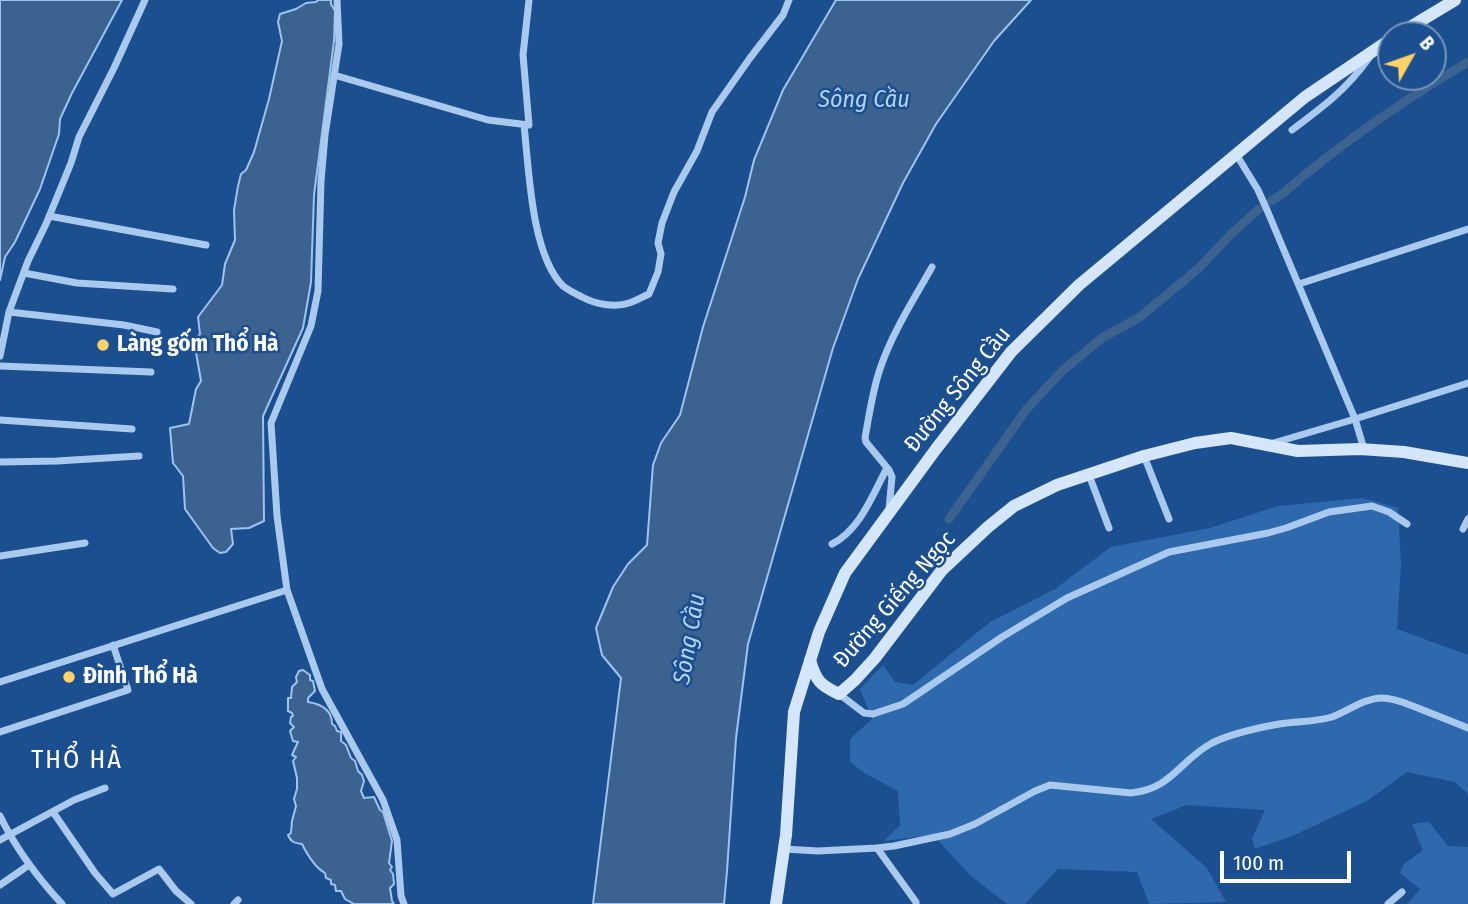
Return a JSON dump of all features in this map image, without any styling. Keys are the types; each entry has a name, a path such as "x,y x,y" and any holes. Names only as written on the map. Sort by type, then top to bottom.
{"main road":[{"path":"1420,21 1455,0"},
{"name":"Đường Sông Cầu","path":"776,904 784,849 794,712 819,632 845,573 1011,352 1079,285 1236,154 1305,97 1376,49"},
{"name":"Đường Giếng Ngọc","path":"810,660 820,684 839,694 846,690 875,658 942,570 1014,506 1057,485 1144,456 1195,443 1231,438 1298,451 1364,449 1404,452 1468,463"}],"street":[{"path":"0,356 9,312 71,163 79,137 145,0"},
{"path":"337,0 339,44 321,181 318,291 311,326 271,423 277,516 287,590 322,689 383,800 397,840 401,896 404,904"},
{"path":"334,75 488,120 528,125 523,55 529,0"},
{"path":"524,125 533,211 541,244 553,271 564,286 602,304 627,304 649,295 658,272 661,254 658,243 662,223 674,192 697,151 712,112 783,15 789,0"},
{"path":"1292,130 1330,102 1359,73 1376,49"},
{"path":"1236,154 1268,210 1355,419 1364,449"},
{"path":"49,216 206,245"},
{"path":"1299,284 1468,229"},
{"path":"889,513 892,477 864,438 872,397 888,350 932,267"},
{"path":"24,273 77,283 173,289"},
{"path":"9,312 157,332"},
{"path":"0,366 151,372"},
{"path":"1266,445 1468,383"},
{"path":"0,420 132,429"},
{"path":"0,462 139,456"},
{"path":"1144,456 1169,519"},
{"path":"832,544 854,526 887,468"},
{"path":"1089,475 1109,528"},
{"path":"839,694 864,713 873,714 903,704 1002,637 1067,598 1169,552 1268,533 1329,512 1372,506 1389,512 1407,524"},
{"path":"1463,529 1468,519"},
{"path":"0,555 85,543"},
{"path":"0,682 287,590"},
{"path":"0,732 128,690 113,645"},
{"path":"784,849 818,851 877,848 960,831 1050,785 1143,792 1156,788 1169,779 1211,744 1239,733 1331,717 1373,699 1402,702 1468,728"},
{"path":"0,840 74,800 105,789"},
{"path":"53,812 95,873 113,894 159,869 176,891 191,904"},
{"path":"0,816 29,865 62,904"},
{"path":"877,848 916,904"},
{"path":"0,885 29,865"},
{"path":"1388,904 1402,892"}],"shaded area":[{"path":"1362,498 1398,508 1401,564 1397,629 1468,655 1468,794 1455,782 1407,772 1367,801 1292,836 1255,849 1252,839 1265,810 1187,805 1151,819 1207,868 1226,902 1149,904 1137,872 1058,869 1025,904 1007,904 971,876 933,835 884,841 900,825 898,791 850,762 850,739 872,719 860,689 883,665 895,682 913,685 990,622 1055,589 1111,547 1210,528 1278,506"},
{"path":"1429,822 1448,846 1468,847 1468,904 1407,904 1420,889 1400,873 1404,864 1423,850 1412,824"}],"water":[{"path":"0,0 122,0 60,119 59,134 40,189 5,257 0,280"},
{"path":"318,0 331,0 335,11 334,41 314,195 311,282 303,328 263,416 264,521 249,528 231,529 233,544 226,552 220,553 213,548 185,509 183,476 173,463 170,428 189,424 196,389 201,381 194,341 200,334 198,317 222,285 225,264 235,240 234,210 238,186 241,174 246,170 254,152 269,99 282,41 278,22 280,14"},
{"name":"Sông Cầu","path":"836,0 1031,0 994,41 936,124 903,183 858,279 833,348 748,644 736,738 724,904 593,904 621,678 602,655 596,628 613,587 628,564 647,545 653,465 661,443 680,415 703,327 745,197 754,160 783,90"},
{"path":"303,670 310,675 315,691 308,698 308,702 328,711 332,724 341,732 341,741 346,745 362,775 364,781 361,791 364,798 374,797 383,812 392,841 389,863 393,874 394,884 390,888 394,904 354,904 345,899 341,891 336,891 335,885 331,884 331,880 318,868 302,844 293,842 288,835 291,833 296,806 294,799 297,778 293,761 296,757 292,755 298,742 293,741 290,731 294,727 290,723 293,716 288,711 288,698 291,698 292,687 297,682 299,671"}],"waterway":[{"path":"1271,201 1372,124 1468,62"},
{"path":"949,519 1026,410 1062,371 1102,338 1140,317 1199,268 1259,209"}],"place":[{"name":"Làng gốm Thổ Hà","path":"103,345"},
{"name":"Đình Thổ Hà","path":"69,677"}],"district":[{"name":"THỔ HÀ","path":"77,761"}]}
